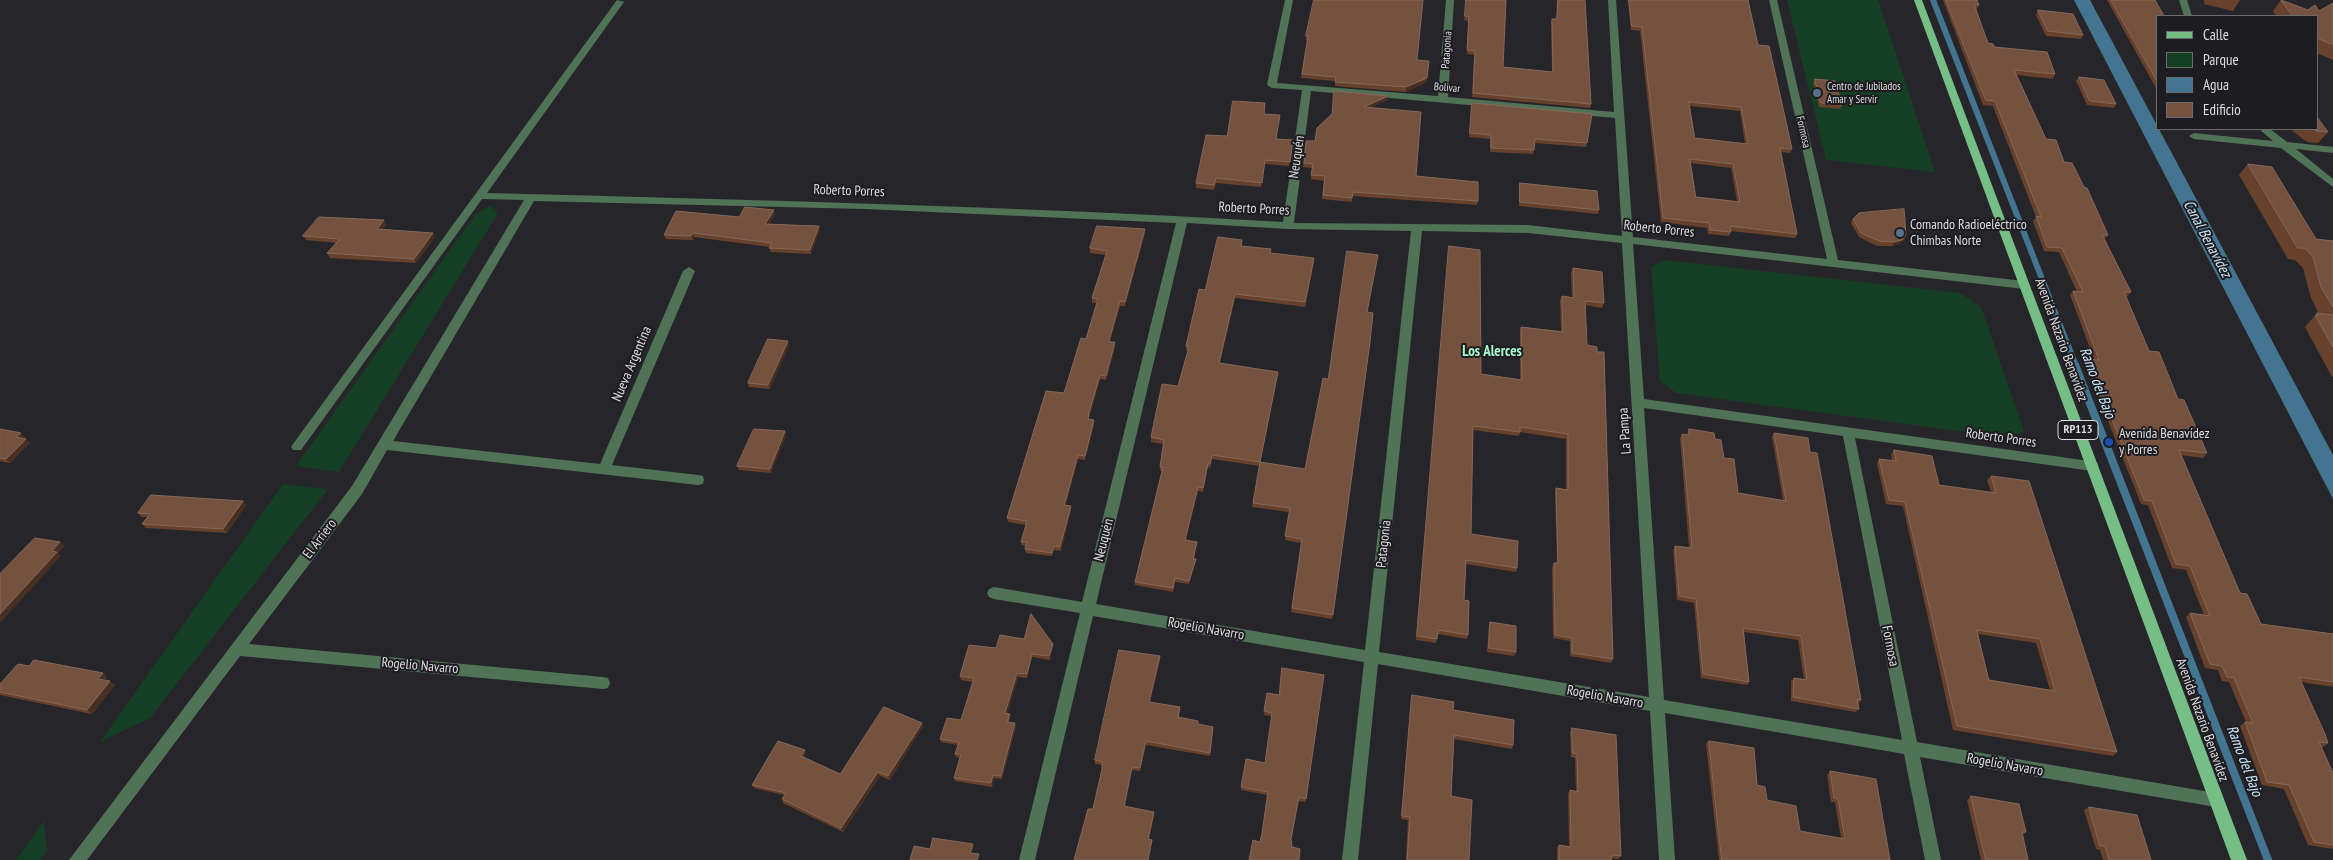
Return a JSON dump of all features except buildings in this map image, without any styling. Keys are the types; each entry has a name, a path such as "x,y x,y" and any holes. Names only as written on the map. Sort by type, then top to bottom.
{"main road":[{"name":"Avenida Nazario Benavídez","path":"1918,0 2239,860"}],"street":[{"name":"Bolivar","path":"1289,0 1272,85 1619,115"},
{"name":"Patagonia","path":"1443,100 1450,0"},
{"name":"La Pampa","path":"1612,0 1667,860"},
{"name":"Formosa","path":"1773,0 1833,264"},
{"path":"2183,0 2188,15"},
{"path":"297,447 620,2"},
{"name":"Neuquén","path":"1288,226 1307,88"},
{"path":"2265,130 2333,184"},
{"path":"2194,136 2333,150"},
{"name":"Roberto Porres","path":"479,196 865,206 1288,226 1528,229 2024,285"},
{"name":"El Arriero","path":"77,860 357,490 531,197"},
{"name":"Neuquén","path":"1027,860 1182,220"},
{"name":"Patagonia","path":"1350,860 1417,228"},
{"name":"Nueva Argentina","path":"604,469 689,271"},
{"name":"Roberto Porres","path":"1638,403 2092,466"},
{"name":"Formosa","path":"1848,432 1933,860"},
{"path":"384,445 698,480"},
{"name":"Rogelio Navarro","path":"994,593 2216,800"},
{"name":"Rogelio Navarro","path":"237,649 603,683"}],"green space":[{"path":"1787,0 1878,0 1935,172 1826,160"},
{"path":"491,205 498,213 339,472 296,466 475,215"},
{"path":"1663,260 1960,293 1981,307 2024,431 2009,438 1676,393 1660,381 1651,267"},
{"path":"283,484 328,489 150,718 100,742"},
{"path":"44,821 47,852 40,860 16,860"}],"water":[{"name":"Canal Benavídez","path":"2074,0 2090,0 2156,124 2156,130 2159,130 2333,455 2333,499"}],"waterway":[{"name":"Ramo del Bajo","path":"1933,0 2076,366"},
{"name":"Ramo del Bajo","path":"2075,365 2268,860"}],"place":[{"name":"Centro de Jubilados Amar y Servir","path":"1817,93"},
{"name":"Comando Radioeléctrico Chimbas Norte","path":"1900,233"},
{"name":"Avenida Benavídez y Porres","path":"2109,442"}],"district":[{"name":"Los Alerces","path":"1492,352"}]}
